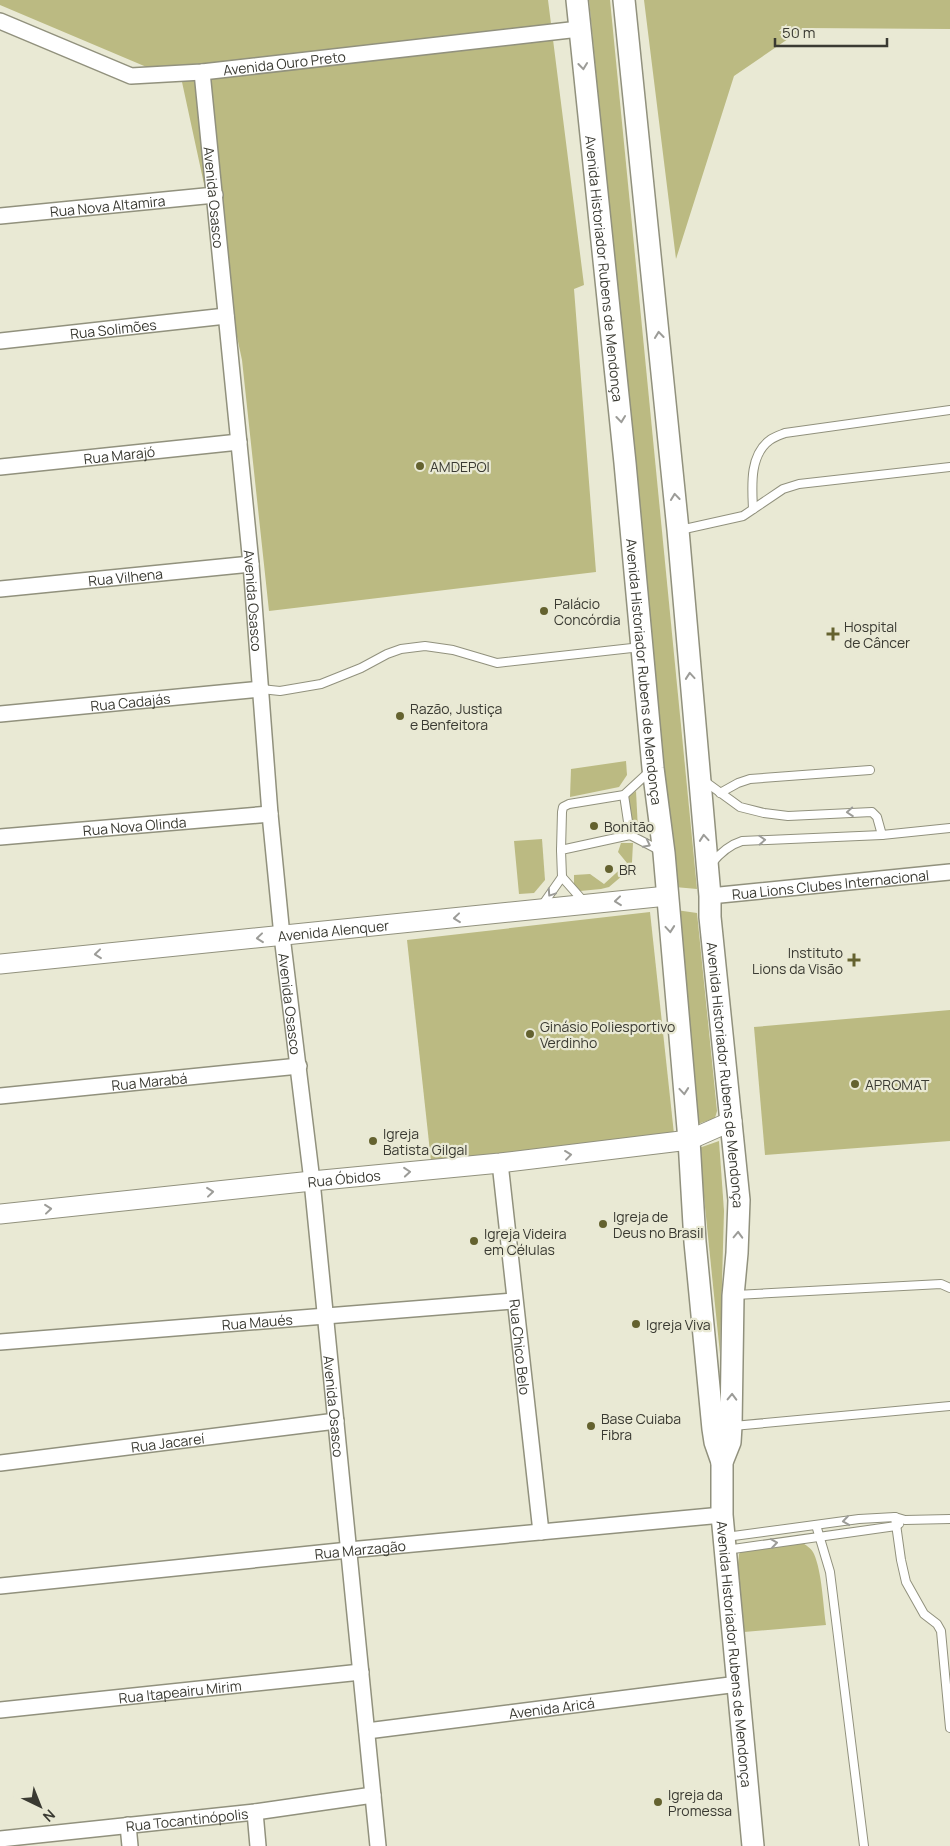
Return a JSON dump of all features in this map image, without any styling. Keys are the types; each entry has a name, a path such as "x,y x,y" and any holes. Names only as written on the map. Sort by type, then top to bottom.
{"main road":[{"name":"Avenida Historiador Rubens de Mendonça","path":"576,0 625,463 653,768 664,853 689,1140 699,1283 713,1429 722,1462 722,1515 753,1846"},
{"name":"Avenida Historiador Rubens de Mendonça","path":"624,0 678,530 710,896 710,917 739,1200 738,1253 733,1296 730,1442 722,1462"},
{"path":"699,1283 720,1294 733,1296"}],"street":[{"name":"Avenida Ouro Preto","path":"0,22 132,76 202,72 579,29"},
{"name":"Avenida Osasco","path":"202,72 251,564 270,814 282,936 312,1181 378,1846"},
{"name":"Rua Nova Altamira","path":"0,216 215,195"},
{"name":"Rua Solimões","path":"0,341 226,316"},
{"name":"Rua Marajó","path":"0,467 239,442"},
{"name":"Rua Vilhena","path":"0,590 251,564"},
{"name":"Rua Cadajás","path":"0,714 261,689"},
{"name":"Rua Nova Olinda","path":"0,837 270,814"},
{"name":"Rua Lions Clubes Internacional","path":"710,896 950,872"},
{"name":"Avenida Alenquer","path":"0,964 667,896"},
{"name":"Rua Marabá","path":"0,1096 299,1066"},
{"name":"Rua Óbidos","path":"0,1214 500,1163 689,1140 732,1121"},
{"name":"Rua Chico Belo","path":"500,1163 541,1532"},
{"name":"Rua Maués","path":"0,1342 514,1301"},
{"name":"Rua Jacareí","path":"0,1463 336,1421"},
{"name":"Rua Marzagão","path":"0,1586 349,1550 722,1515"},
{"name":"Rua Itapeairu Mirim","path":"0,1710 361,1672"},
{"name":"Avenida Aricá","path":"367,1731 738,1684"},
{"name":"Rua Tocantinópolis","path":"5,1841 128,1825 255,1812 373,1795"},
{"path":"255,1812 258,1846"},
{"path":"128,1825 130,1846"}],"lane":[{"path":"753,509 752,477 760,451 770,440 785,433 950,410"},
{"path":"678,530 743,516 783,489 799,484 950,467"},
{"path":"261,689 280,691 321,684 394,652 425,646 453,650 497,663 642,647"},
{"path":"540,909 562,877 562,812 564,807 569,804 624,795 653,768"},
{"path":"720,793 750,779 870,770"},
{"path":"699,777 740,807 788,816 872,812 878,817 882,836"},
{"path":"624,795 630,835"},
{"path":"707,870 725,850 733,844 742,841 882,836 950,828"},
{"path":"561,850 630,835 664,853"},
{"path":"562,877 586,904"},
{"path":"733,1296 941,1284 950,1288"},
{"path":"731,1426 950,1406"},
{"path":"725,1543 816,1525 858,1519 895,1517 905,1520 950,1519"},
{"path":"895,1517 906,1582 924,1614 937,1624 941,1631 950,1728"},
{"path":"725,1543 820,1536 896,1526 905,1520"},
{"path":"816,1525 830,1572 864,1846"}],"shaded area":[{"path":"0,0 548,0 584,285 574,289 596,572 269,611 242,360 182,82 0,5"},
{"path":"589,0 610,0 697,889 675,887"},
{"path":"644,0 950,0 950,29 804,28 734,76 676,259"},
{"path":"626,761 627,775 619,787 570,797 571,769"},
{"path":"636,791 638,830 629,825 627,798"},
{"path":"542,839 545,880 534,893 519,894 514,841"},
{"path":"621,843 633,843 632,862 629,870 609,887 580,891 574,886 574,875 590,874 604,884 627,863 618,852"},
{"path":"676,910 697,913 717,1111 715,1118 698,1124"},
{"path":"650,912 674,1134 431,1161 407,940"},
{"name":"APROMAT","path":"950,1010 950,1141 765,1155 754,1027"},
{"path":"719,1141 724,1211 720,1354 699,1148"},
{"path":"803,1543 812,1551 817,1561 826,1625 744,1632 738,1565 739,1554 743,1549"}],"place":[{"name":"AMDEPOl","path":"420,466"},
{"name":"Palácio Concórdia","path":"544,611"},
{"name":"Hospital de Câncer","path":"833,634"},
{"name":"Razão, Justiça e Benfeitora","path":"400,716"},
{"name":"Bonitão","path":"594,826"},
{"name":"BR","path":"609,869"},
{"name":"Instituto Lions da Visão","path":"854,960"},
{"name":"Ginásio Poliesportivo Verdinho","path":"530,1034"},
{"name":"APROMAT","path":"855,1084"},
{"name":"Igreja Batista Gilgal","path":"373,1141"},
{"name":"Igreja de Deus no Brasil","path":"603,1224"},
{"name":"Igreja Videira em Células","path":"474,1241"},
{"name":"Igreja Viva","path":"636,1324"},
{"name":"Base Cuiaba Fibra","path":"591,1426"},
{"name":"Igreja da Promessa","path":"658,1802"}]}
